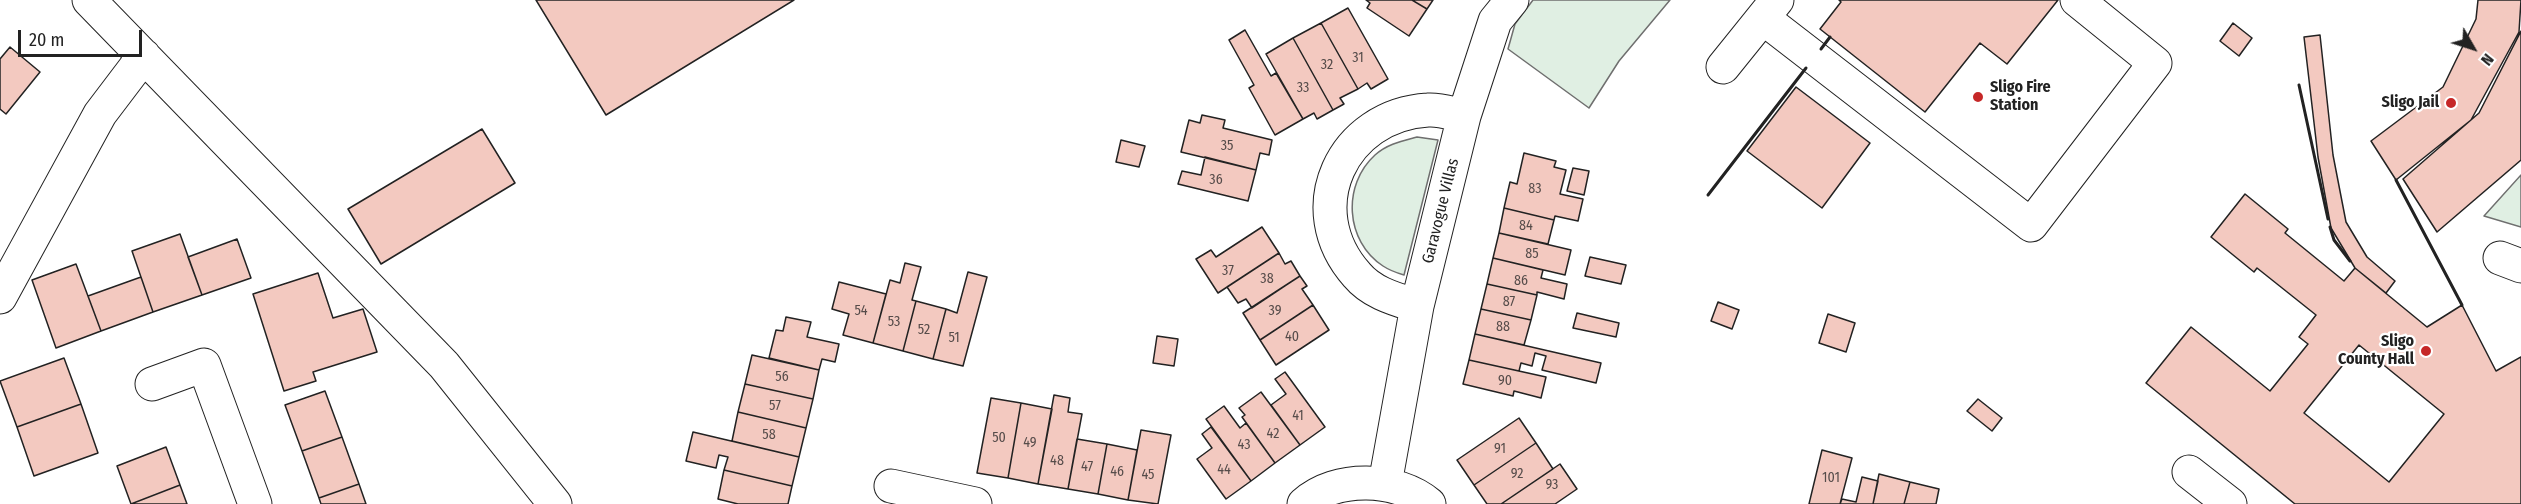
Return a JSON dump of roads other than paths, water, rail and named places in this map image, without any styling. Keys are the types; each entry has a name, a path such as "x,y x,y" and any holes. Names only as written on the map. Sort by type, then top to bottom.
{"street":[{"path":"89,0 444,365 555,504"},
{"name":"Garavogue Villas","path":"1385,484 1417,306 1464,116 1495,21 1512,0"},
{"path":"1723,67 1770,9 2031,225 2155,63 2077,0"},
{"path":"0,297 100,114 144,56"},
{"path":"1417,306 1385,297 1358,277 1338,250 1330,218 1332,184 1345,153 1368,129 1398,114 1431,109 1464,116"},
{"path":"152,384 204,365 255,504"},
{"path":"2189,472 2230,504"},
{"path":"1304,504 1311,498 1345,485 1385,484 1419,496 1429,504"},
{"path":"891,486 975,504"}],"place":[{"name":"Sligo Fire Station","path":"1978,97"},
{"name":"Sligo Jail","path":"2451,103"},
{"name":"Sligo County Hall","path":"2426,351"}]}
